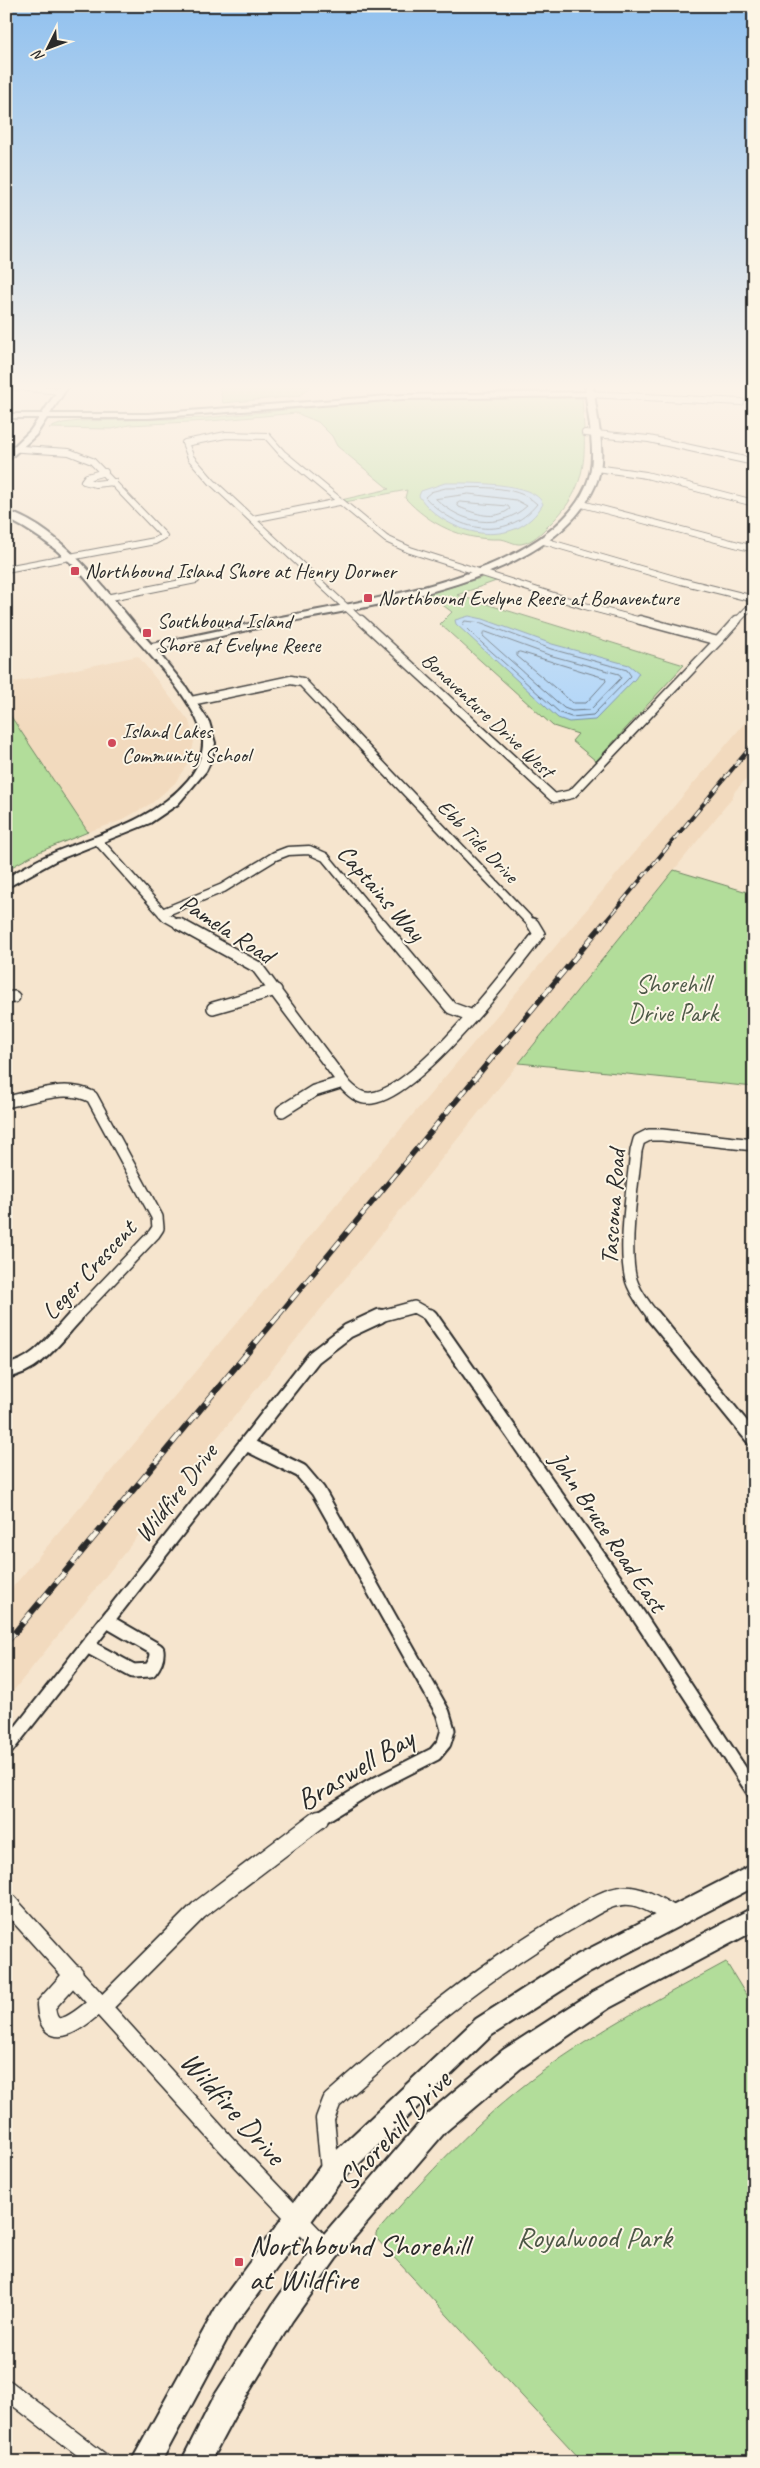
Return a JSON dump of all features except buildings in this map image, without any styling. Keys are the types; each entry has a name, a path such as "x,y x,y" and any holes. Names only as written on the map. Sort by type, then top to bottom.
{"street":[{"path":"6,569 155,541 163,537 162,533 131,500"},
{"path":"232,500 347,607"},
{"path":"148,648 404,595 479,572 544,541 564,525 584,500"},
{"path":"252,519 339,502 386,539 410,550 585,606 718,641"},
{"path":"582,504 754,549"},
{"path":"6,514 38,531 70,556 148,648 190,702 201,718 208,735 207,756 200,773 185,791 154,816 98,841 46,861 6,884"},
{"path":"544,541 681,581 754,599"},
{"path":"106,598 196,580"},
{"name":"Bonaventure Drive West","path":"347,607 543,790 554,798 572,794 754,603"},
{"name":"Ebb Tide Drive","path":"190,702 290,680 302,682 536,928 539,934 437,1054 416,1074 388,1093 367,1098"},
{"name":"Pamela Road","path":"98,841 172,922 257,967 276,990 342,1082 352,1093 367,1098"},
{"name":"Captains Way","path":"162,913 223,888 281,853 296,849 316,852 329,862 451,1008 470,1015"},
{"path":"213,1008 276,990"},
{"path":"282,1111 314,1091 342,1082"},
{"name":"Leger Crescent","path":"6,1102 72,1090 86,1092 92,1097 157,1217 158,1224 154,1234 35,1359 20,1369 6,1371"},
{"name":"Tascona Road","path":"754,1145 660,1135 642,1137 638,1142 636,1151 627,1264 632,1284 644,1304 754,1440"},
{"name":"Wildfire Drive","path":"6,1749 314,1357 335,1337 359,1324 414,1307"},
{"name":"John Bruce Road East","path":"414,1307 423,1310 432,1317 617,1583 754,1792"},
{"name":"Braswell Bay","path":"101,2004 206,1904 311,1824 370,1787 435,1754 444,1743 448,1730 443,1713 318,1491 301,1471 246,1444"},
{"path":"87,1646 133,1670 150,1670 155,1664 157,1650 143,1640 107,1621"},
{"name":"Shorehill Drive","path":"145,2462 225,2317 331,2173 484,2026 581,1965 754,1875"},
{"name":"Shorehill Drive","path":"331,2173 325,2120 332,2101 434,2012 509,1957 607,1900 628,1895 651,1903 674,1916"},
{"name":"Wildfire Drive","path":"6,1901 296,2219 327,2250"},
{"name":"Shorehill Drive","path":"195,2462 225,2405 283,2312 327,2250 436,2123 512,2059 601,2000 754,1918"},
{"path":"74,1974 46,2005 46,2014 50,2022 57,2027 67,2027 76,2024 101,2004"},
{"path":"6,2389 100,2462"}],"shaded area":[{"name":"Island Lakes Community School","path":"138,656 189,721 194,741 191,758 175,783 152,803 120,821 88,832 6,709 6,684"},
{"path":"754,712 754,771 735,791 732,798 6,1700 6,1595"}],"green space":[{"path":"407,500 570,500 563,510 540,534 525,543 518,544 502,539 485,539 460,534 436,523"},
{"path":"487,576 499,580 457,595 684,665 596,761 572,741 578,734 553,726 440,624 452,612 428,594"},
{"path":"6,709 88,832 39,852 6,870"},
{"name":"Shorehill Drive Park","path":"674,870 754,894 754,1087 519,1063"},
{"name":"Royalwood Park","path":"726,1962 754,2008 754,2462 583,2462 376,2238 376,2233 453,2149 517,2091 561,2058 607,2028"}],"water":[{"path":"423,500 540,500 543,504 531,519 516,529 499,533 481,533 463,529 446,521 431,510"},
{"path":"469,616 483,619 552,644 629,665 639,673 595,720 569,722 558,718 456,624 455,620"}],"railway":[{"path":"602,926 754,743"},
{"path":"277,1317 603,924"},
{"path":"6,1643 278,1316"}],"place":[{"name":"Northbound Island Shore at Henry Dormer","path":"75,571"},
{"name":"Northbound Evelyne Reese at Bonaventure","path":"368,598"},
{"name":"Southbound Island Shore at Evelyne Reese","path":"147,633"},
{"name":"Island Lakes Community School","path":"112,743"},
{"name":"Northbound Shorehill at Wildfire","path":"239,2262"}]}
